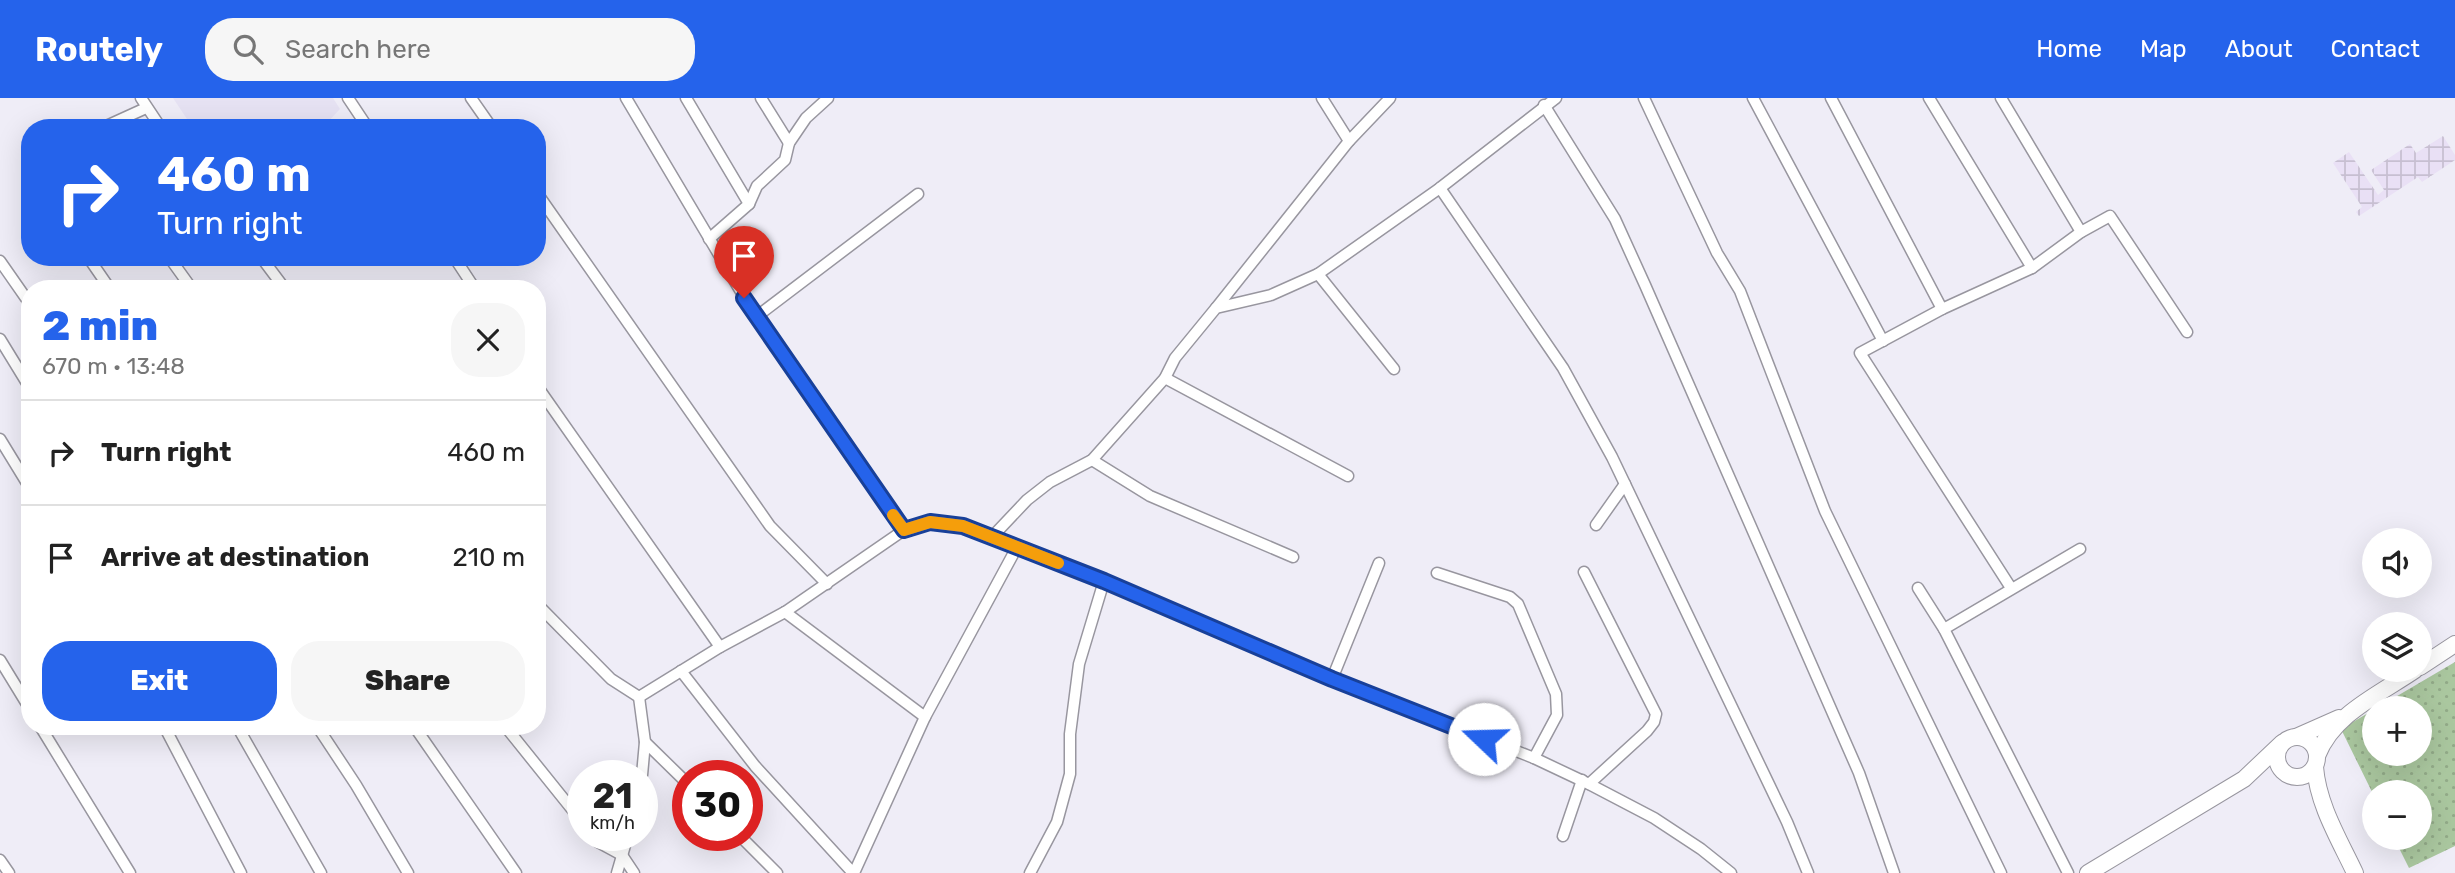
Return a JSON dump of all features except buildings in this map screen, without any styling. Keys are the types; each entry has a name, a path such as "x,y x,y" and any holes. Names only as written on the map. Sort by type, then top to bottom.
{"street":[{"path":"348,98 362,119"},
{"path":"471,98 486,119"},
{"path":"626,98 756,317 904,530"},
{"path":"686,98 749,204"},
{"path":"761,98 789,143"},
{"path":"709,239 749,204 757,186 785,160 789,143 806,118 828,98"},
{"path":"1322,98 1349,141"},
{"path":"992,537 1027,500 1050,482 1092,460 1165,378 1175,358 1349,141 1390,98"},
{"path":"1216,308 1271,295 1318,274 1440,188 1556,98"},
{"path":"1644,98 1717,253 1740,291 1825,511 2001,873"},
{"path":"1754,98 1883,341"},
{"path":"1831,98 1942,309"},
{"path":"1929,98 2032,268"},
{"path":"2001,98 2081,232"},
{"path":"117,119 143,103 155,119"},
{"path":"1544,105 1620,230 1859,772 1894,873"},
{"path":"1440,188 1563,368 1625,484 1787,822 1808,873"},
{"path":"756,317 918,194"},
{"path":"546,206 770,526 827,584"},
{"path":"2011,588 1860,354 1942,309 2032,268 2081,232 2110,216 2187,332"},
{"path":"0,261 21,291"},
{"path":"1318,274 1394,369"},
{"path":"0,339 21,373"},
{"path":"1165,378 1348,477"},
{"path":"546,399 719,647"},
{"path":"0,439 21,473"},
{"path":"1092,460 1150,496 1293,557"},
{"path":"1596,525 1625,484"},
{"path":"639,697 719,647 785,612 904,530 930,522 944,522 963,526 1104,581 1332,679 1534,758 1654,818 1731,873"},
{"path":"681,671 764,777 853,873 925,717 1017,547"},
{"path":"1944,629 2080,549"},
{"path":"1332,679 1379,563"},
{"path":"1563,836 1586,782 1647,731 1656,714 1584,572"},
{"path":"1437,573 1510,597 1518,604 1556,694 1557,715 1534,758"},
{"path":"1030,873 1057,822 1070,774 1070,734 1079,664 1104,581"},
{"path":"1918,588 1944,629 2068,873"},
{"path":"785,612 925,717"},
{"path":"546,613 611,679 639,697 645,742 643,760"},
{"path":"2432,659 2455,644"},
{"path":"0,660 21,694"},
{"path":"2327,816 2311,793 2278,766 2278,748 2289,740 2351,712 2397,682"},
{"path":"2244,779 2263,775 2305,776 2316,762 2330,732 2351,712"},
{"path":"46,735 130,873"},
{"path":"169,735 241,873"},
{"path":"242,735 321,873"},
{"path":"323,735 408,873"},
{"path":"420,735 516,873"},
{"path":"512,735 567,803"},
{"path":"2088,873 2244,779 2289,740 2310,742 2316,762 2319,792 2327,816 2355,873"},
{"path":"645,742 672,768"},
{"path":"615,851 622,855 634,873"},
{"path":"617,873 623,851"},
{"path":"755,851 777,873"},
{"path":"0,860 9,873"}],"shaded area":[{"path":"173,98 333,98 340,109 331,119 187,119"},
{"path":"2443,136 2455,155 2455,160 2422,182 2418,177 2359,216 2356,212 2362,207 2333,163 2349,152 2378,195 2384,190 2371,170 2410,144 2416,153"}],"green space":[{"path":"2455,662 2455,846 2409,868 2400,850 2432,850 2432,780 2366,780 2341,729 2362,717 2362,766 2432,766 2432,696 2397,696 2421,682 2432,682 2432,676"}],"slow traffic":[{"path":"893,515 904,530 930,522 963,526 1058,563"}],"route":[{"path":"744,298 904,530 930,522 963,526 1104,581 1332,679 1484,739"}]}
